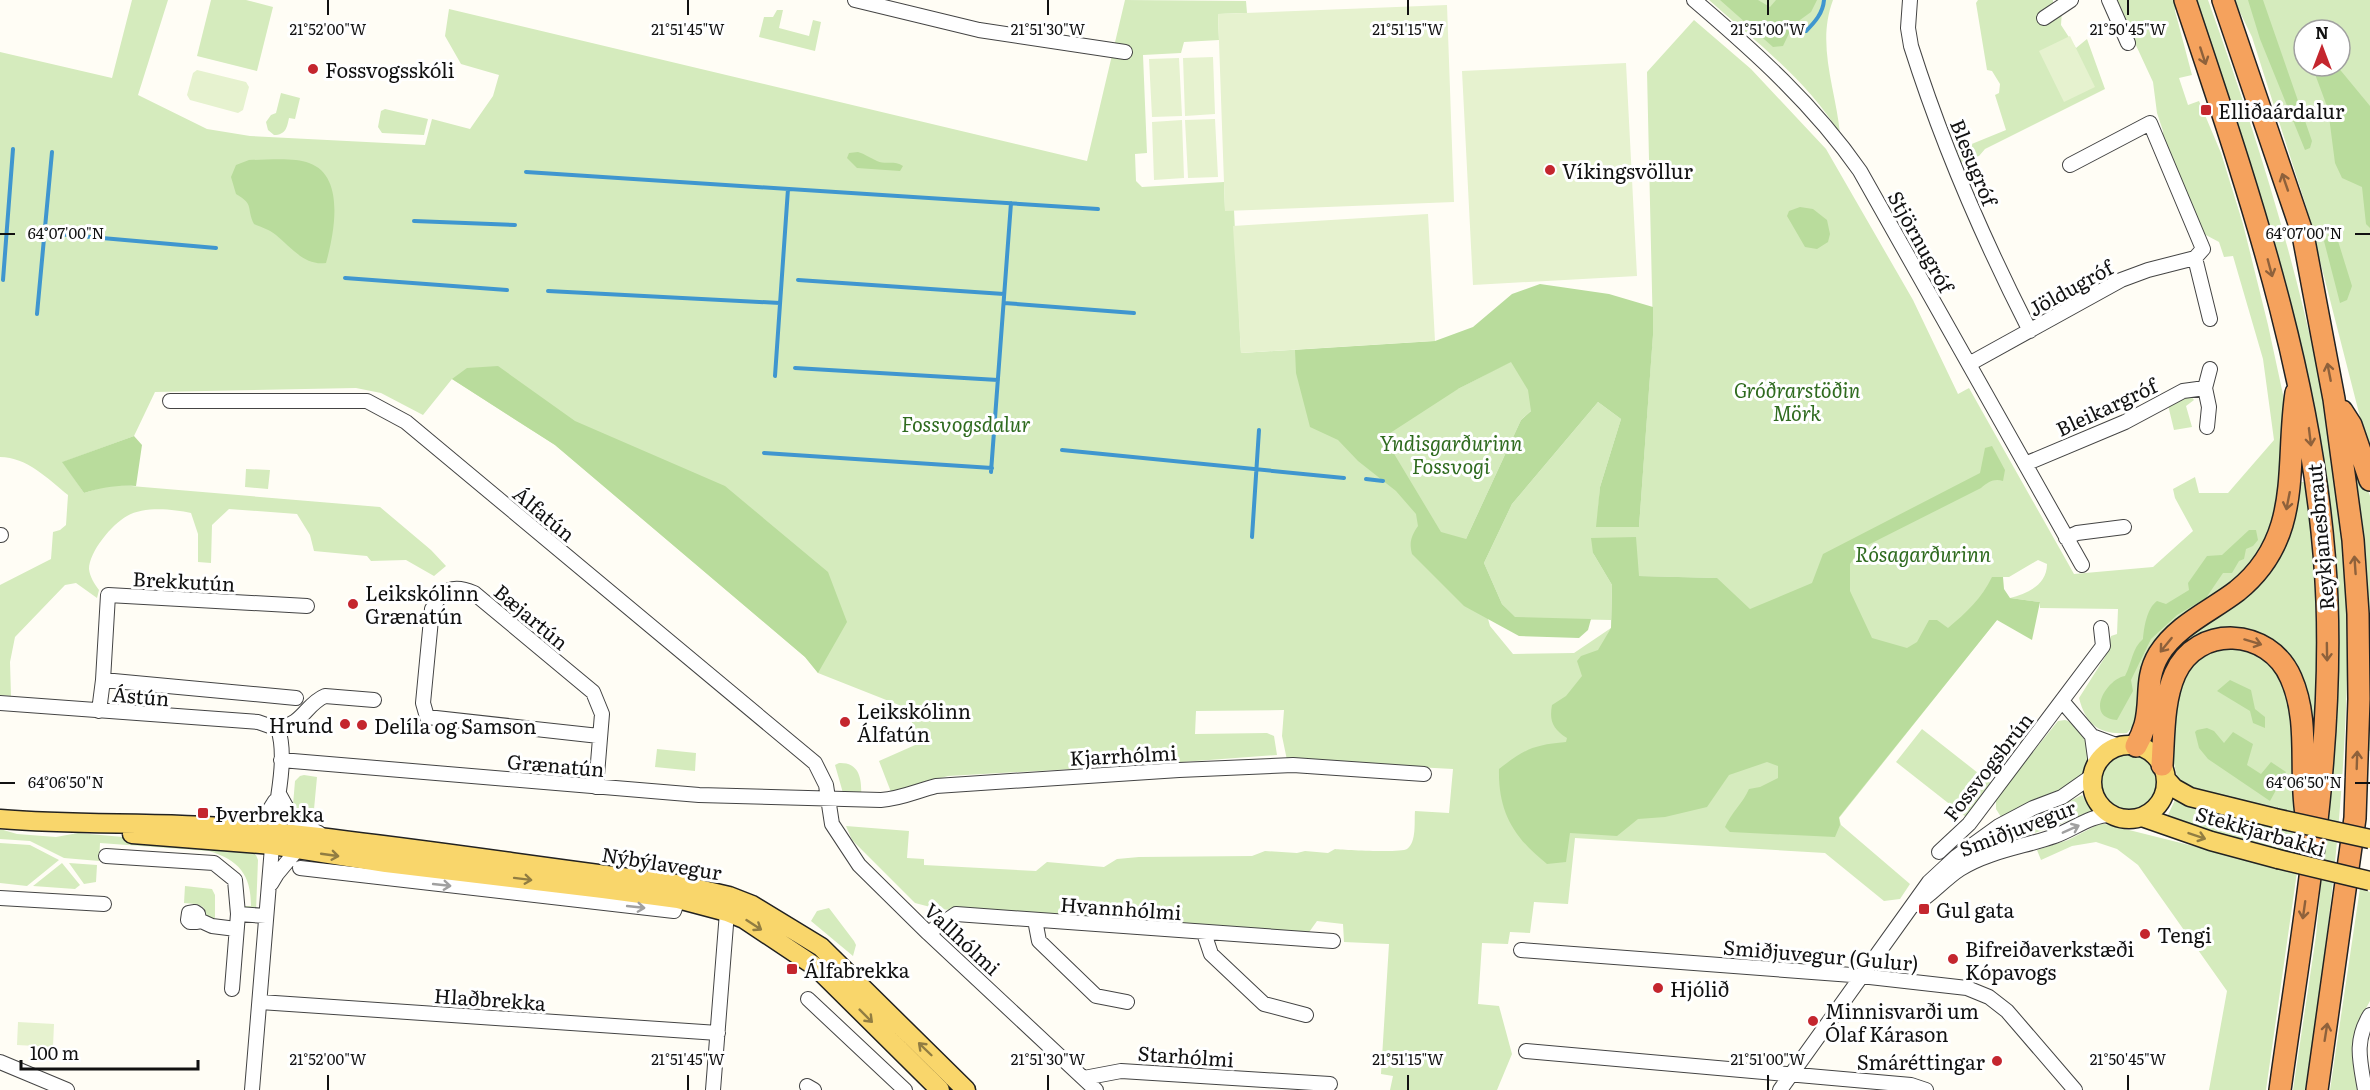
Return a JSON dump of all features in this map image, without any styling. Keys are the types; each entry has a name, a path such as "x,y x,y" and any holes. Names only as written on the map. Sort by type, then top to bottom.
{"highway":[{"name":"Reykjanesbraut","path":"2185,0 2270,264 2307,420 2324,548 2327,601 2325,729 2312,852 2280,1090"},
{"name":"Reykjanesbraut","path":"2223,0 2303,235 2334,399 2353,540 2358,614 2359,699 2355,818 2317,1090"},
{"path":"2128,746 2145,725 2149,678 2160,652 2183,628 2250,579 2264,562 2276,540 2290,491 2292,418 2298,380"},
{"path":"2334,399 2351,425 2370,480"},
{"path":"2164,772 2171,686 2181,663 2190,654 2213,641 2225,638 2247,639 2271,649 2286,667 2298,701 2304,752 2304,804 2312,852"},
{"path":"2355,818 2370,780"}],"main road":[{"path":"2128,746 2155,756 2164,772 2166,787 2156,809 2142,817 2126,820 2111,815 2096,798 2092,784 2094,770 2102,756 2128,746"},
{"name":"Stekkjarbakki","path":"2164,772 2174,788 2190,797 2370,839"},
{"name":"Stekkjarbakki","path":"2142,817 2211,841 2370,882"},
{"name":"Nýbýlavegur","path":"0,819 36,822 159,823 236,828 273,839 299,859 386,862 676,884 729,896 774,917 821,947 966,1090"},
{"name":"Nýbýlavegur","path":"36,822 70,830 273,839 332,838 386,862 678,899 727,912 744,919 816,967 940,1090"}],"street":[{"path":"855,0 979,30 1125,52"},
{"name":"Stjörnugróf","path":"1694,0 1762,58 1843,147 1880,206 2082,565"},
{"name":"Blesugróf","path":"1910,0 1908,28 1911,46 1944,139 1988,248 2030,331"},
{"path":"2044,18 2071,0"},
{"path":"2109,0 2128,43"},
{"path":"2070,165 2151,123 2203,249 2195,258 2210,319"},
{"name":"Jöldugróf","path":"1969,364 2121,280 2148,270 2195,258"},
{"path":"2207,427 2209,407 2205,388 2210,369"},
{"name":"Bleikargróf","path":"2025,464 2125,422 2183,391 2205,388"},
{"name":"Álfatún","path":"170,400 367,401 406,422 810,758 824,777 827,799"},
{"path":"2066,538 2077,533 2124,527"},
{"name":"Bæjartún","path":"596,787 602,714 593,692 474,593 462,588 448,590 438,599 432,609 423,703 428,717 599,736"},
{"name":"Brekkutún","path":"99,711 108,595 307,606"},
{"name":"Fossvogsbrún","path":"1939,852 1970,825 2103,646 2102,628"},
{"path":"103,680 296,698"},
{"path":"252,1090 273,839 279,794 282,741 278,729 290,726 299,720 319,699 325,696 374,700"},
{"path":"2062,700 2092,736 2128,746"},
{"name":"Ástún","path":"0,703 258,722 278,729"},
{"path":"2092,736 2094,770"},
{"name":"Grænatún","path":"281,760 699,795 827,799"},
{"name":"Kjarrhólmi","path":"827,799 896,800 915,791 936,786 1293,765 1424,774"},
{"name":"Smiðjuvegur","path":"1780,1090 1929,882 1956,857 1988,833 2019,815 2062,797 2094,770"},
{"path":"279,794 294,821 307,829 332,838"},
{"name":"Nýbýlavegur","path":"236,828 264,817 279,794"},
{"name":"Vallhólmi","path":"827,799 832,824 859,865 928,933 1096,1090"},
{"name":"Smiðjuvegur","path":"1913,906 1971,863 2000,851 2063,833 2096,817 2111,815"},
{"path":"106,855 214,863 235,880 238,914 232,989"},
{"path":"269,888 277,873 299,859"},
{"path":"0,898 104,904"},
{"path":"713,1090 727,912"},
{"path":"238,914 266,916"},
{"name":"Hvannhólmi","path":"928,933 956,914 1333,941"},
{"path":"199,920 212,926 236,929"},
{"name":"Hvannhólmi","path":"1035,920 1039,941 1096,996 1127,1002"},
{"name":"Hvannhólmi","path":"1204,933 1211,954 1264,1004 1306,1015"},
{"name":"Smiðjuvegur (Gulur)","path":"1521,950 1956,985 1989,997 2007,1011 2075,1090"},
{"path":"808,999 905,1090"},
{"name":"Hlaðbrekka","path":"260,1002 718,1033"},
{"path":"2366,1090 2359,1042 2362,1028 2370,1015"},
{"path":"1526,1051 1911,1085 1926,1090"},
{"path":"0,1062 66,1090"},
{"name":"Starhólmi","path":"1084,1078 1121,1071 1285,1086 1330,1084"},
{"path":"2366,1090 2370,1083"}],"green space":[{"path":"132,0 168,0 138,95 207,129 250,136 425,145 432,119 470,129 493,96 499,75 461,64 445,36 449,9 1087,161 1125,0 1246,1 1247,13 1218,14 1219,40 1184,42 1181,53 1143,55 1147,153 1135,154 1136,181 1142,187 1224,182 1225,210 1234,210 1241,353 1435,341 1458,389 1519,357 1595,351 1521,420 1466,539 1490,626 1513,654 1574,653 1611,628 1717,578 1639,576 1593,553 1612,585 1611,620 1515,618 1502,604 1484,563 1512,504 1598,402 1621,419 1600,487 1597,527 1639,527 1653,334 1647,72 1694,20 1751,69 1826,149 1913,300 1958,394 1969,388 2074,574 2153,567 2193,531 2175,498 2173,489 2195,477 2199,493 2228,493 2274,440 2263,359 2233,256 2224,257 2219,242 2204,234 2163,137 2153,82 2115,0 2175,0 2175,11 2192,75 2179,78 2188,105 2199,101 2221,153 2243,224 2268,325 2287,413 2286,475 2274,523 2258,554 2231,584 2194,608 2157,638 2141,670 2135,724 2127,733 2109,732 2096,726 2086,715 2079,698 2105,657 2111,636 2117,634 2118,609 2040,608 2040,602 2010,598 2030,591 2040,583 2047,564 2038,560 2009,577 1993,577 1997,620 1839,818 1841,825 1910,884 1900,899 1884,901 1825,853 1575,838 1568,904 1534,902 1530,933 1510,932 1508,944 1482,943 1478,1004 1499,1006 1512,1054 1497,1090 1390,1090 1393,1076 1381,1074 1389,944 1344,942 1343,924 1317,921 1307,935 938,909 915,903 852,840 846,826 909,831 907,858 924,859 924,865 1036,871 1047,862 1104,867 1117,859 1139,857 1252,856 1265,851 1328,853 1335,849 1395,851 1407,849 1412,842 1415,811 1449,813 1453,769 1287,760 1282,736 1284,710 1196,711 1195,734 1267,733 1274,736 1277,755 1142,765 1138,754 1073,758 1073,769 948,776 891,792 879,761 922,742 904,707 818,673 805,657 555,445 452,379 423,415 381,393 356,388 155,392 134,436 63,462 84,493 119,485 380,507 431,550 446,566 434,576 406,560 371,561 367,556 314,551 310,535 297,514 229,509 212,525 211,563 198,562 198,534 191,513 159,509 134,513 115,525 102,539 93,555 89,569 92,580 99,590 97,598 76,583 65,585 15,637 10,662 11,696 0,695 0,585 51,559 53,532 66,525 68,495 28,465 0,457 0,52 112,78"},
{"path":"211,0 246,0 273,7 257,71 197,56"},
{"path":"1709,0 1833,0 1826,34 1840,134 1797,79"},
{"path":"1720,0 1758,0 1770,7 1776,0 1817,0 1811,12 1793,25 1783,46 1773,47"},
{"path":"1978,0 2053,0 2053,3 2062,10 2061,25 2076,48 2087,39 2105,89 1985,149 1979,156 1961,162 1957,150 2006,130 1995,95 1999,93 2000,84 1992,71 1987,70 1976,3"},
{"path":"2196,0 2208,0 2267,177 2284,236 2315,357 2341,507 2347,621 2344,755 2331,899 2305,1090 2293,1090 2316,936 2333,754 2324,478 2308,374 2287,289 2261,197"},
{"name":"Elliðaárdalur","path":"2234,0 2370,0 2370,456 2306,206 2252,37"},
{"path":"2248,0 2263,0 2312,141 2310,148 2305,150 2260,39"},
{"path":"1447,5 1454,202 1225,211 1218,14"},
{"path":"777,10 783,10 779,28 809,36 813,20 821,22 815,51 759,37 764,17 773,17"},
{"path":"2070,36 2095,87 2064,102 2039,51"},
{"path":"1213,57 1215,114 1185,116 1183,58"},
{"path":"1179,58 1182,116 1152,117 1149,59"},
{"name":"Víkingsvöllur","path":"1626,63 1637,276 1473,285 1462,71"},
{"path":"197,70 246,82 249,87 243,110 238,113 190,100 187,95 193,73"},
{"path":"2316,78 2347,78 2370,106 2370,228 2366,224 2362,187 2342,178 2335,163 2328,109"},
{"path":"281,93 300,98 295,119 289,118 283,132 274,135 268,130 266,122 271,115 276,113"},
{"path":"385,109 428,119 424,135 382,133 378,127 381,111"},
{"path":"1215,119 1218,177 1188,178 1185,120"},
{"path":"1182,120 1184,178 1154,180 1152,122"},
{"path":"858,152 880,162 897,163 903,166 900,171 857,168 847,158 849,153"},
{"path":"249,160 303,161 321,170 333,193 334,207 332,237 326,263 304,259 274,233 254,224 248,204 236,194 231,177 236,165"},
{"path":"1800,207 1813,209 1827,220 1830,234 1828,242 1817,249 1805,247 1787,216 1789,211"},
{"path":"1428,214 1435,341 1241,353 1233,226"},
{"path":"2327,238 2338,241 2352,286 2347,300 2340,303 2324,241"},
{"path":"1540,284 1609,294 1653,307 1639,527 1596,527 1600,487 1621,419 1598,402 1512,504 1484,563 1502,604 1515,617 1591,619 1588,630 1579,638 1519,636 1464,606 1412,554 1411,540 1418,526 1416,514 1396,491 1358,461 1338,440 1310,427 1296,373 1295,350 1435,341 1473,327 1512,294","holes":["1511,362 1528,390 1531,411 1521,420 1466,539 1441,532 1384,437 1458,389"]},
{"path":"498,366 575,421 725,486 828,572 847,622 818,673 805,657 555,445 452,379 467,368"},
{"path":"2190,395 2194,400 2186,406 2192,427 2174,430 2168,405"},
{"path":"134,436 142,445 136,486 110,487 84,493 62,462"},
{"path":"1992,446 2005,470 2003,481 1991,481 1860,549 1850,564 1850,591 1872,638 1907,648 1917,642 1929,620 1937,620 1948,628 1973,605 1992,577 2003,577 2004,589 2010,598 2040,602 2032,640 1997,620 1839,817 1840,825 1835,837 1730,832 1725,827 1749,789 1760,787 1778,778 1778,766 1767,762 1729,775 1707,807 1665,817 1638,819 1617,836 1570,833 1566,862 1547,864 1525,844 1510,823 1505,811 1499,784 1499,769 1530,749 1566,742 1567,738 1553,724 1552,705 1566,696 1582,676 1577,661 1581,656 1598,650 1611,628 1612,585 1593,553 1591,538 1636,537 1639,576 1717,578 1750,609 1812,583 1823,554 1980,473 1985,448"},
{"path":"246,469 270,470 268,489 245,487"},
{"path":"2363,475 2370,496 2370,751 2364,750 2361,527 2356,476"},
{"path":"2298,482 2305,482 2312,548 2316,647 2315,747 2269,640 2246,629 2225,629 2161,688 2156,686 2161,665 2179,642 2231,605"},
{"path":"2249,530 2256,530 2258,540 2246,549 2244,559 2239,561 2232,573 2223,573 2206,598 2177,615 2151,639 2131,680 2133,691 2117,720 2107,718 2102,713 2101,698 2111,684 2125,676 2134,651 2143,639 2147,618 2154,604 2157,601 2166,604 2189,590 2188,583 2207,556 2222,555"},
{"path":"2216,645 2261,649 2288,681 2300,815 2197,792 2178,781 2173,759 2172,725 2185,670"},
{"path":"2230,680 2251,690 2255,709 2265,717 2265,728 2253,723 2250,711 2217,691"},
{"path":"2065,720 2074,725 2085,739 2091,753 2088,766 2064,789 2003,820 1996,809 1996,798 2058,721"},
{"path":"2207,728 2214,731 2224,743 2233,732 2253,744 2247,765 2261,774 2271,762 2286,772 2270,801 2208,759 2199,748 2195,732"},
{"path":"1922,729 1992,784 1966,817 1896,762"},
{"path":"657,749 696,753 695,771 655,767"},
{"path":"2130,753 2141,755 2151,761 2157,771 2159,782 2157,793 2151,803 2141,809 2130,811 2119,809 2109,803 2103,793 2101,782 2103,771 2109,761 2119,755"},
{"path":"839,763 851,765 858,773 861,796 843,793 835,765"},
{"path":"304,775 317,777 313,820 317,825 305,821 293,805 295,781"},
{"path":"2082,795 2093,810 2053,827 2006,842 2007,833"},
{"path":"2175,800 2190,807 2293,832 2290,855 2166,819"},
{"path":"2101,823 2297,872 2266,1090 2209,1090 2227,991 2138,865 2117,849 2096,842 2072,846 2041,860 2037,850 2068,840"},
{"path":"0,829 17,834 56,837 78,833 168,841 252,852 258,860 256,911 247,910 244,906 251,906 249,886 241,870 228,859 209,851 100,843 99,861 64,858 30,841 0,839"},
{"path":"0,843 30,845 59,860 27,886 0,883"},
{"path":"62,863 80,885 75,889 33,886"},
{"path":"69,863 97,865 96,882 84,884"},
{"path":"185,886 212,889 215,895 215,919 224,920 224,925 207,917 203,907 184,903"},
{"path":"2360,888 2370,892 2370,1001 2353,1038 2357,1090 2330,1090"},
{"path":"829,908 856,945 853,956 811,921 817,911"},
{"path":"18,1022 54,1024 53,1047 17,1045"}],"waterway":[{"path":"1792,33 1799,30 1806,31 1809,28 1820,13 1824,0"},
{"path":"3,280 13,149"},
{"path":"37,314 52,152"},
{"path":"526,172 1098,209"},
{"path":"775,376 788,189"},
{"path":"991,472 1011,203"},
{"path":"414,221 515,225"},
{"path":"45,233 216,248"},
{"path":"345,278 507,290"},
{"path":"798,280 1004,294"},
{"path":"548,291 780,303"},
{"path":"1004,303 1134,313"},
{"path":"795,368 998,380"},
{"path":"1252,537 1259,430"},
{"path":"1062,450 1344,478"},
{"path":"764,453 992,468"},
{"path":"1366,479 1383,481"}],"place":[{"name":"Fossvogsskóli","path":"313,69"},
{"name":"Elliðaárdalur","path":"2206,110"},
{"name":"Víkingsvöllur","path":"1550,170"},
{"name":"Leikskólinn Grænatún","path":"353,604"},
{"name":"Leikskólinn Álfatún","path":"845,722"},
{"name":"Hrund","path":"345,724"},
{"name":"Delíla og Samson","path":"362,725"},
{"name":"Þverbrekka","path":"203,813"},
{"name":"Gul gata","path":"1924,909"},
{"name":"Tengi","path":"2145,934"},
{"name":"Bifreiðaverkstæði Kópavogs","path":"1953,959"},
{"name":"Álfabrekka","path":"792,969"},
{"name":"Hjólið","path":"1658,988"},
{"name":"Minnisvarði um Ólaf Kárason","path":"1813,1021"},
{"name":"Smáréttingar","path":"1997,1061"}],"park label":[{"name":"Gróðrarstöðin Mörk","path":"1797,400"},
{"name":"Fossvogsdalur","path":"966,423"},
{"name":"Yndisgarðurinn Fossvogi","path":"1451,454"},
{"name":"Rósagarðurinn","path":"1923,553"}]}
